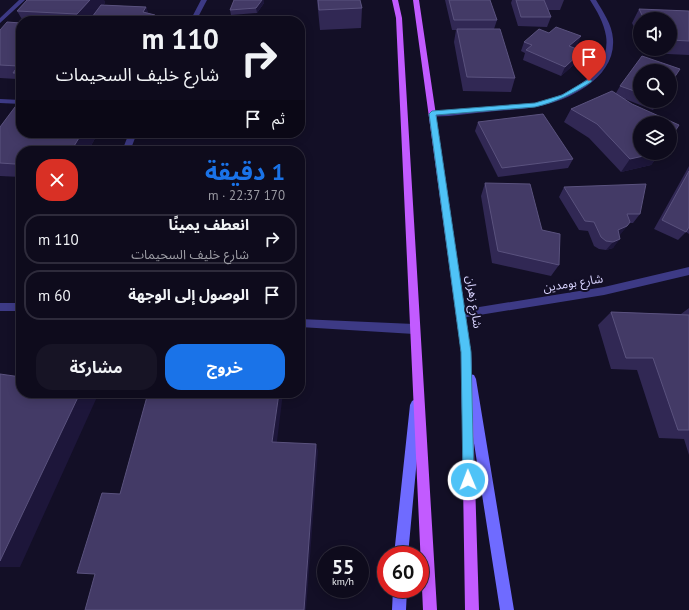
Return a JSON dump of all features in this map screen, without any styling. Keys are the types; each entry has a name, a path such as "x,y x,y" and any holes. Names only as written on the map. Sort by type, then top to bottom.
{"main road":[{"path":"395,0 399,18 417,389 430,610"},
{"name":"شارع زهران","path":"416,0 466,352 472,610"},
{"path":"466,352 507,610"},
{"path":"401,546 417,389"},
{"path":"399,610 400,598"}],"street":[{"path":"0,21 22,0"},
{"path":"196,16 204,0"},
{"path":"432,114 535,105 550,102 564,96 589,81 598,72 610,51 608,28 593,0"},
{"path":"0,101 16,102"},
{"name":"شارع بومدين","path":"461,314 616,289 689,271"},
{"path":"0,307 16,307"},
{"path":"305,323 414,329"}],"building":[{"path":"27,0 90,0 77,14 17,11"},
{"path":"234,0 262,0 256,8 230,10"},
{"path":"318,0 360,0 362,8 319,10"},
{"path":"449,0 490,0 497,20 454,20"},
{"path":"516,0 544,0 551,17 521,17"},
{"path":"101,5 146,7 143,12 155,15 154,16 93,16"},
{"path":"639,9 689,11 689,41 677,40 677,12 640,12"},
{"path":"7,22 16,23 16,66 0,65 0,30"},
{"path":"556,27 581,36 569,46 582,51 565,67 526,50 532,45 524,42 539,29 549,33"},
{"path":"457,29 500,29 515,78 467,77"},
{"path":"642,56 665,64 636,64"},
{"path":"633,68 633,91 620,86"},
{"path":"612,91 633,104 633,108 641,108 659,116 633,116 633,158 630,159 597,124 571,109"},
{"path":"16,106 16,138 79,138 74,146 16,146 15,164 0,163 0,127"},
{"path":"543,114 573,159 502,168 478,122"},
{"path":"689,171 689,227 686,232 662,220"},
{"path":"485,183 530,184 542,230 560,234 559,265 498,251"},
{"path":"646,184 640,214 627,214 630,222 627,226 618,230 620,239 613,242 606,241 601,237 594,222 585,221 564,187"},
{"path":"611,312 689,315 689,430 678,430 653,358 626,358"},
{"path":"0,374 16,376 16,398 78,398 0,561"},
{"path":"147,398 278,398 272,442 316,444 304,610 85,610 95,574 77,573 102,493 120,494"}],"route":[{"path":"468,480 466,352 432,114 492,110 550,102 576,90 589,81"}]}
